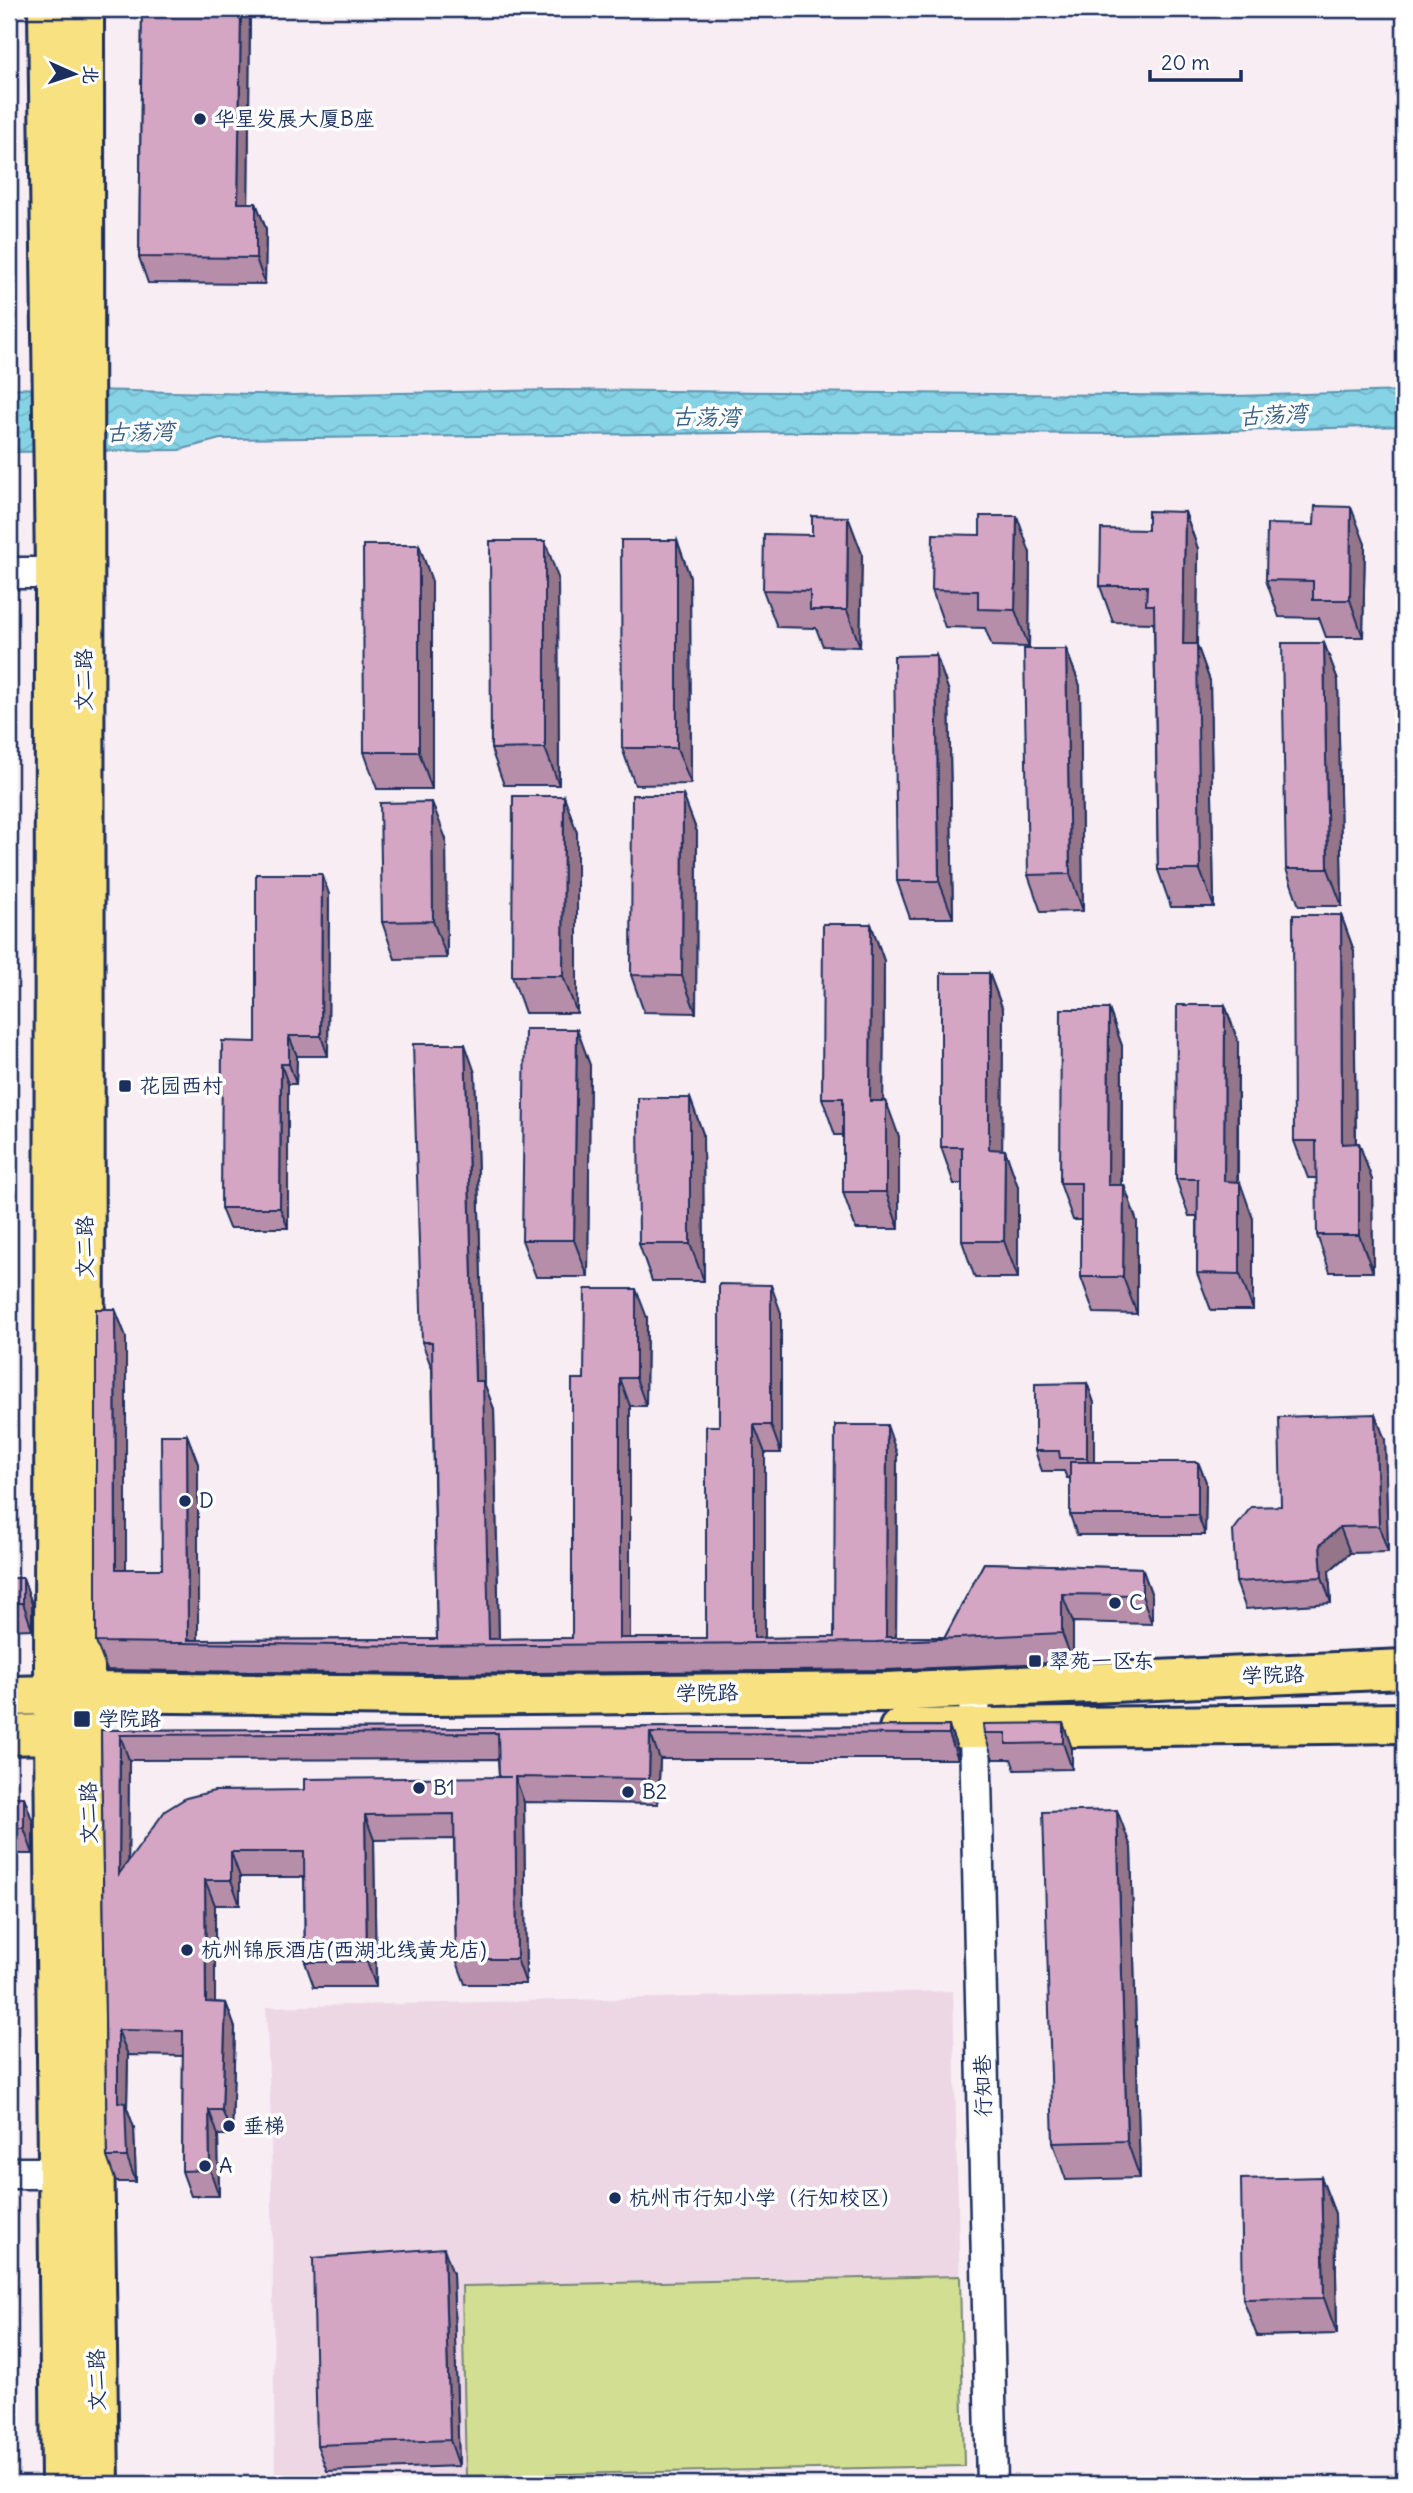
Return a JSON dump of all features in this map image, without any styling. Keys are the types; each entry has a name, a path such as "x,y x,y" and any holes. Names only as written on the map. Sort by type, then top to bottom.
{"main road":[{"name":"文二路","path":"48,9 68,375 69,1694"},
{"name":"文二路","path":"68,375 84,9"},
{"name":"文二路","path":"69,464 55,573 69,1694 86,1733 99,2484"},
{"name":"学院路","path":"9,1696 887,1692 1404,1669"},
{"path":"869,1730 1404,1723"},
{"name":"文二路","path":"61,2484 59,2173 86,1733"},
{"path":"9,1735 86,1733"}],"street":[{"path":"9,573 55,573"},
{"name":"行知巷","path":"974,1688 992,2484"},
{"path":"9,2173 59,2173"}],"shaded area":[{"name":"杭州市行知小学（行知校区）","path":"953,1991 964,2466 275,2480 271,2121 266,2007"}],"green space":[{"path":"960,2276 964,2466 466,2476 462,2286"}],"water":[{"name":"古荡湾","path":"9,388 292,395 559,390 1236,396 1404,391 1404,426 1119,434 807,432 220,439 179,450 9,452"}],"building":[{"name":"华星发展大厦B座","path":"142,9 241,9 238,203 256,203 256,258 139,257"},
{"path":"1315,506 1351,507 1350,600 1313,600 1313,581 1266,580 1267,524 1314,525"},
{"path":"1148,511 1185,512 1183,644 1197,644 1200,870 1158,870 1154,605 1146,605 1147,586 1100,586 1101,529 1148,530"},
{"path":"812,516 848,517 847,610 810,610 810,591 763,590 764,534 812,535"},
{"path":"980,516 1017,516 1015,610 978,609 978,591 932,590 933,534 980,535"},
{"path":"621,540 677,540 677,748 622,748"},
{"path":"490,541 545,541 545,748 491,749"},
{"path":"363,545 419,545 419,752 364,752"},
{"path":"1282,643 1324,643 1328,869 1286,869"},
{"path":"1024,649 1066,649 1070,874 1028,875"},
{"path":"936,655 939,881 897,881 894,656"},
{"path":"632,795 683,795 682,976 631,975"},
{"path":"513,796 564,796 563,976 512,976"},
{"path":"432,802 433,921 382,922 380,803"},
{"path":"256,874 322,874 321,1036 289,1036 289,1064 281,1064 280,1208 221,1208 222,1041 256,1042"},
{"path":"1293,915 1341,915 1342,1144 1359,1143 1359,1235 1317,1235 1316,1141 1294,1141"},
{"path":"823,924 871,924 870,1101 886,1101 886,1192 843,1192 843,1098 822,1098"},
{"path":"941,973 989,973 989,1149 1005,1150 1004,1241 962,1241 962,1147 941,1147"},
{"path":"1177,1005 1225,1005 1224,1181 1240,1182 1240,1274 1197,1273 1198,1179 1176,1179"},
{"path":"1061,1009 1109,1009 1108,1185 1124,1185 1123,1277 1081,1277 1081,1183 1060,1183"},
{"path":"525,1029 577,1029 574,1240 522,1240"},
{"path":"413,1044 465,1044 475,1381 483,1381 489,1639 572,1638 572,1379 584,1379 585,1289 636,1289 636,1378 620,1378 620,1638 706,1638 706,1426 719,1426 719,1284 771,1285 771,1425 754,1425 754,1638 834,1637 835,1425 887,1425 886,1637 945,1637 984,1563 1142,1568 1142,1595 1062,1594 1062,1633 876,1642 417,1646 96,1642 96,1309 115,1309 116,1569 162,1569 161,1435 187,1435 188,1640 437,1639 432,1342 422,1342"},
{"path":"638,1098 690,1098 690,1244 639,1244"},
{"path":"1087,1383 1087,1458 1060,1458 1059,1451 1035,1451 1035,1384"},
{"path":"1375,1414 1379,1526 1340,1527 1320,1545 1322,1577 1236,1582 1233,1531 1251,1507 1281,1506 1279,1417"},
{"path":"1070,1462 1198,1462 1198,1515 1070,1515"},
{"path":"9,1578 23,1578 23,1603 9,1603"},
{"path":"1063,1723 1063,1743 1006,1744 1006,1733 984,1733 983,1724"},
{"path":"949,1726 949,1734 650,1733 649,1779 515,1777 517,1959 456,1959 454,1814 365,1815 367,1962 305,1962 304,1852 231,1852 231,1880 205,1880 206,2002 226,2003 222,2110 209,2110 210,2170 182,2171 183,2031 118,2030 118,2102 125,2103 127,2157 107,2157 101,1730","holes":["498,1733 499,1777 511,1777 304,1779 304,1790 214,1791 186,1798 165,1811 119,1874 120,1735"]},
{"path":"9,1797 24,1797 24,1828 9,1828"},
{"path":"1117,1810 1127,2141 1053,2143 1043,1812"},
{"path":"1321,2177 1324,2298 1243,2299 1241,2179"},
{"path":"444,2248 450,2440 317,2445 313,2258"}],"place":[{"name":"华星发展大厦B座","path":"200,119"},
{"name":"花园西村","path":"125,1086"},
{"name":"D","path":"185,1501"},
{"name":"C","path":"1115,1603"},
{"name":"翠苑一区东","path":"1035,1661"},
{"name":"学院路","path":"82,1719"},
{"name":"B1","path":"419,1788"},
{"name":"B2","path":"628,1792"},
{"name":"杭州锦辰酒店(西湖北线黄龙店)","path":"187,1950"},
{"name":"垂梯","path":"229,2126"},
{"name":"A","path":"205,2166"},
{"name":"杭州市行知小学（行知校区）","path":"615,2198"}]}
